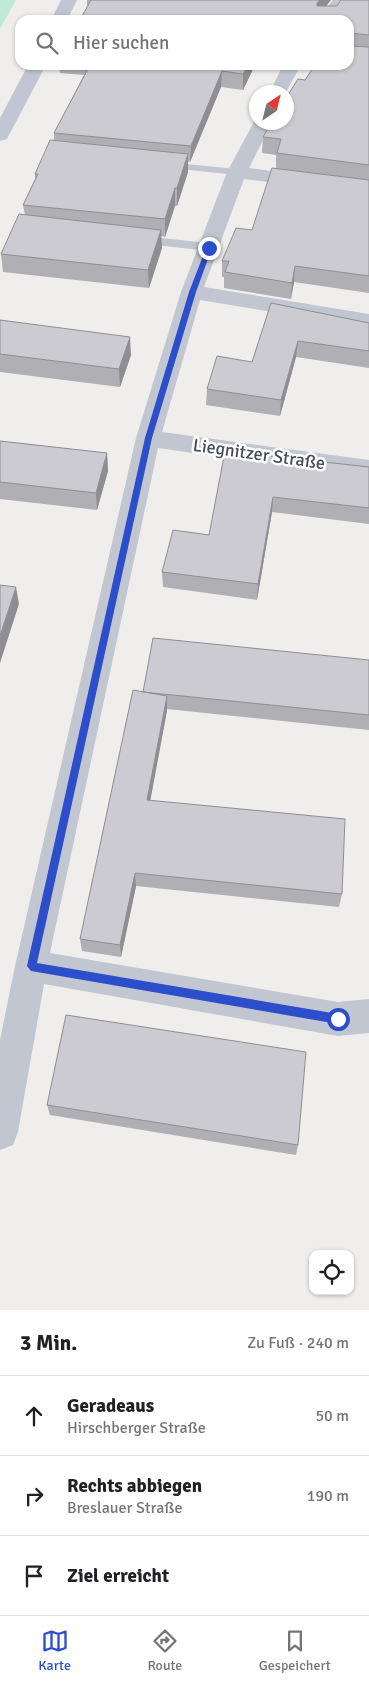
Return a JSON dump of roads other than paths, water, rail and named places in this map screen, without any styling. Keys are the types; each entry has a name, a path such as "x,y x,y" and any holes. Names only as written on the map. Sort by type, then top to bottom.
{"main road":[{"path":"65,15 69,0"},
{"path":"0,135 34,70"}],"street":[{"path":"328,15 342,0"},
{"path":"282,85 289,70"},
{"path":"0,1132 31,966 148,438 192,292 237,172 258,130"},
{"path":"237,172 369,189"},
{"path":"192,292 369,321"},
{"name":"Liegnitzer Straße","path":"148,438 369,469"},
{"path":"31,966 338,1019 369,1016"}],"lane":[{"path":"151,164 237,172"},
{"path":"132,239 209,248"}]}
